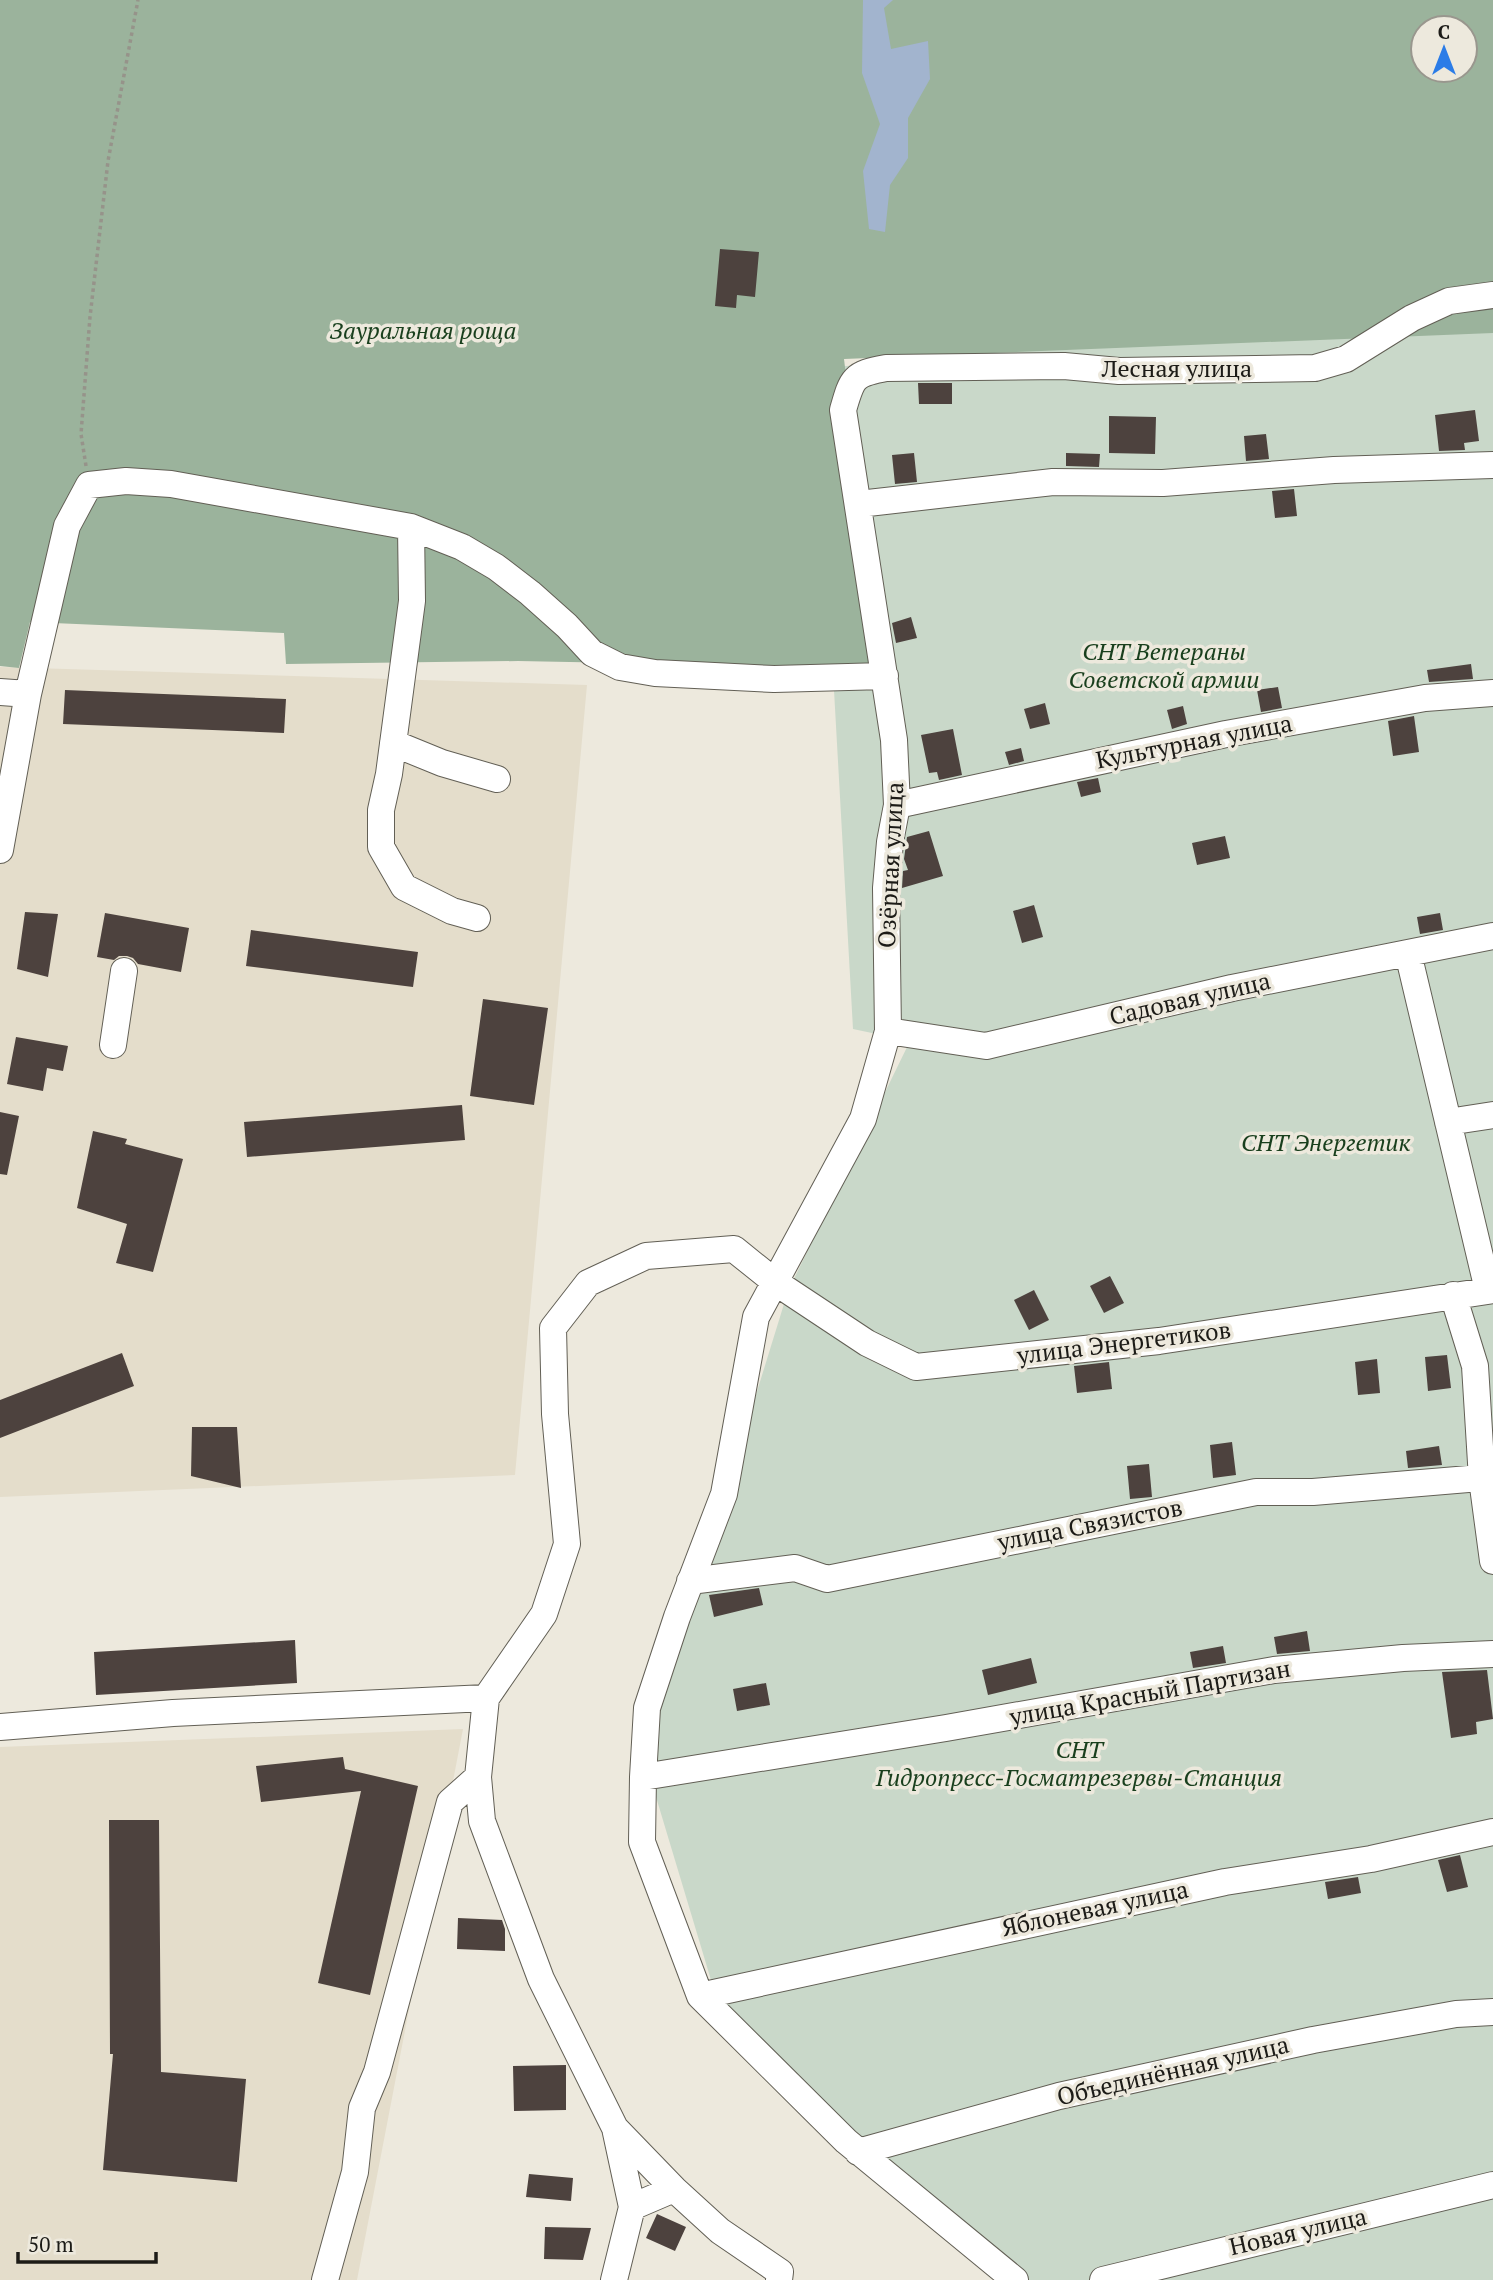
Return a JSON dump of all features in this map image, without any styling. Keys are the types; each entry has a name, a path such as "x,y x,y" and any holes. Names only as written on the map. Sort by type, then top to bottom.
{"street":[{"name":"Лесная улица","path":"850,385 863,372 886,368 1063,366 1119,371 1315,368 1346,359 1412,318 1449,301 1493,295"},
{"name":"Озёрная улица","path":"699,1996 642,1842 647,1708 724,1494 756,1317 863,1119 888,1031 886,888 897,805 894,740 843,410 850,385"},
{"path":"859,504 1053,482 1163,483 1334,470 1493,465"},
{"path":"0,850 28,694 67,526 89,485 127,481 171,484 411,527 461,547 496,567 567,626 592,653 620,667 655,673 774,679 885,676"},
{"path":"411,527 412,601 381,810 381,847 404,887 452,911 477,919"},
{"path":"0,692 28,694"},
{"name":"Культурная улица","path":"897,805 1226,734 1425,698 1493,693"},
{"path":"393,743 442,763 497,779"},
{"name":"Садовая улица","path":"888,1031 986,1046 1232,988 1493,936"},
{"path":"1408,953 1490,1290"},
{"path":"113,1045 124,971"},
{"path":"1448,1122 1493,1115"},
{"name":"улица Энергетиков","path":"486,1698 544,1614 567,1544 555,1415 553,1328 588,1283 646,1256 734,1249 775,1282 867,1343 916,1367 1159,1342 1490,1290"},
{"path":"1453,1295 1475,1366 1488,1478 1493,1561"},
{"name":"улица Связистов","path":"691,1581 795,1568 827,1579 1256,1492 1313,1492 1488,1478"},
{"name":"улица Красный Партизан","path":"643,1776 946,1728 1274,1670 1403,1658 1493,1654"},
{"path":"0,1727 173,1713 486,1698 478,1776 482,1821 541,1979 615,2128 632,2207 614,2280"},
{"path":"325,2280 355,2172 362,2108 377,2072 450,1802 478,1776"},
{"name":"Яблоневая улица","path":"699,1996 1199,1887 1371,1858 1493,1832"},
{"path":"699,1996 858,2151 1015,2280"},
{"name":"Объединённая улица","path":"858,2151 1059,2096 1313,2040 1456,2014 1493,2012"},
{"path":"615,2128 674,2189 720,2231 780,2276"},
{"name":"Новая улица","path":"1103,2280 1493,2185"},
{"path":"632,2207 674,2189"}],"path":[{"path":"89,485 81,434 90,317 108,161 138,0"}],"shaded area":[{"path":"0,667 587,685 515,1475 0,1497"},
{"path":"463,1729 357,2280 0,2280 0,1747"}],"green space":[{"name":"Зауральная роща","path":"0,0 1493,0 1493,333 844,359 881,668 518,661 286,664 284,633 30,622 19,668 0,666"},
{"path":"1493,303 1493,2280 1016,2280 723,2020 644,1757 788,1291 910,1041 853,1029 816,369"}],"water":[{"path":"863,0 893,0 884,8 891,49 928,41 930,79 908,118 908,158 890,185 885,232 869,229 863,171 880,124 862,73"}],"building":[{"path":"720,249 759,252 755,297 737,295 736,308 715,306"},
{"path":"918,383 952,383 952,404 919,404"},
{"path":"1475,410 1479,441 1464,443 1465,450 1439,451 1435,415"},
{"path":"1109,416 1156,417 1155,454 1109,453"},
{"path":"1266,434 1269,459 1246,461 1244,436"},
{"path":"914,453 917,482 895,484 892,455"},
{"path":"1066,453 1100,454 1099,467 1066,466"},
{"path":"1294,489 1297,516 1275,518 1272,491"},
{"path":"911,617 917,638 896,643 892,623"},
{"path":"1471,664 1473,679 1429,682 1427,670"},
{"path":"1278,687 1282,708 1261,712 1257,690"},
{"path":"65,690 286,699 284,733 63,724"},
{"path":"1045,703 1050,724 1030,729 1024,709"},
{"path":"1183,706 1187,724 1172,729 1167,710"},
{"path":"1414,716 1419,752 1393,756 1388,721"},
{"path":"953,729 962,775 939,780 937,772 929,773 921,735"},
{"path":"1021,748 1024,761 1009,765 1005,752"},
{"path":"1098,778 1101,792 1081,797 1077,782"},
{"path":"929,831 943,876 902,888 903,871 908,870 904,859 907,837"},
{"path":"1225,836 1230,858 1197,865 1192,843"},
{"path":"1034,905 1043,937 1022,943 1013,911"},
{"path":"25,912 58,914 48,977 17,969"},
{"path":"105,913 189,928 181,972 138,964 127,956 119,956 114,960 97,957"},
{"path":"1440,913 1443,930 1420,934 1417,917"},
{"path":"251,930 418,952 413,987 246,966"},
{"path":"483,999 548,1008 534,1105 470,1096"},
{"path":"16,1037 68,1046 63,1071 47,1068 43,1091 7,1084"},
{"path":"462,1105 465,1140 247,1157 244,1122"},
{"path":"0,1112 19,1116 7,1175 0,1174"},
{"path":"93,1131 127,1139 125,1144 183,1159 153,1272 116,1263 127,1224 77,1208"},
{"path":"1110,1276 1124,1303 1104,1313 1090,1286"},
{"path":"1034,1290 1049,1320 1029,1330 1014,1300"},
{"path":"122,1353 134,1386 0,1438 0,1400"},
{"path":"1447,1355 1451,1388 1428,1391 1425,1357"},
{"path":"1377,1359 1380,1393 1358,1395 1355,1362"},
{"path":"1109,1362 1112,1389 1077,1393 1074,1366"},
{"path":"192,1427 237,1427 241,1488 191,1476"},
{"path":"1232,1442 1236,1475 1213,1478 1210,1445"},
{"path":"1439,1446 1442,1465 1408,1468 1406,1451"},
{"path":"1149,1464 1152,1497 1130,1499 1127,1466"},
{"path":"759,1588 763,1605 714,1617 709,1595"},
{"path":"1307,1631 1310,1651 1277,1654 1274,1637"},
{"path":"295,1640 297,1683 96,1695 94,1652"},
{"path":"1223,1646 1226,1663 1193,1668 1190,1652"},
{"path":"1031,1658 1037,1683 988,1695 982,1670"},
{"path":"1487,1670 1493,1719 1476,1722 1477,1734 1451,1738 1442,1672"},
{"path":"766,1683 770,1705 737,1711 733,1689"},
{"path":"343,1757 345,1769 418,1786 370,1995 318,1983 361,1791 261,1802 256,1766"},
{"path":"109,1820 159,1820 161,2072 246,2079 237,2182 103,2170 113,2054 110,2054"},
{"path":"1460,1855 1468,1887 1447,1892 1438,1860"},
{"path":"1358,1877 1361,1893 1328,1899 1325,1882"},
{"path":"458,1918 502,1920 505,1929 505,1951 457,1949"},
{"path":"566,2065 566,2110 514,2111 513,2066"},
{"path":"529,2174 573,2178 571,2201 526,2197"},
{"path":"657,2214 686,2227 675,2251 646,2238"},
{"path":"545,2227 591,2228 583,2260 544,2259"}],"park label":[{"name":"СНТ Ветераны Советской армии","path":"1164,666"},
{"name":"СНТ Энергетик","path":"1326,1143"},
{"name":"СНТ Гидропресс-Госматрезервы-Станция","path":"1079,1764"}]}
